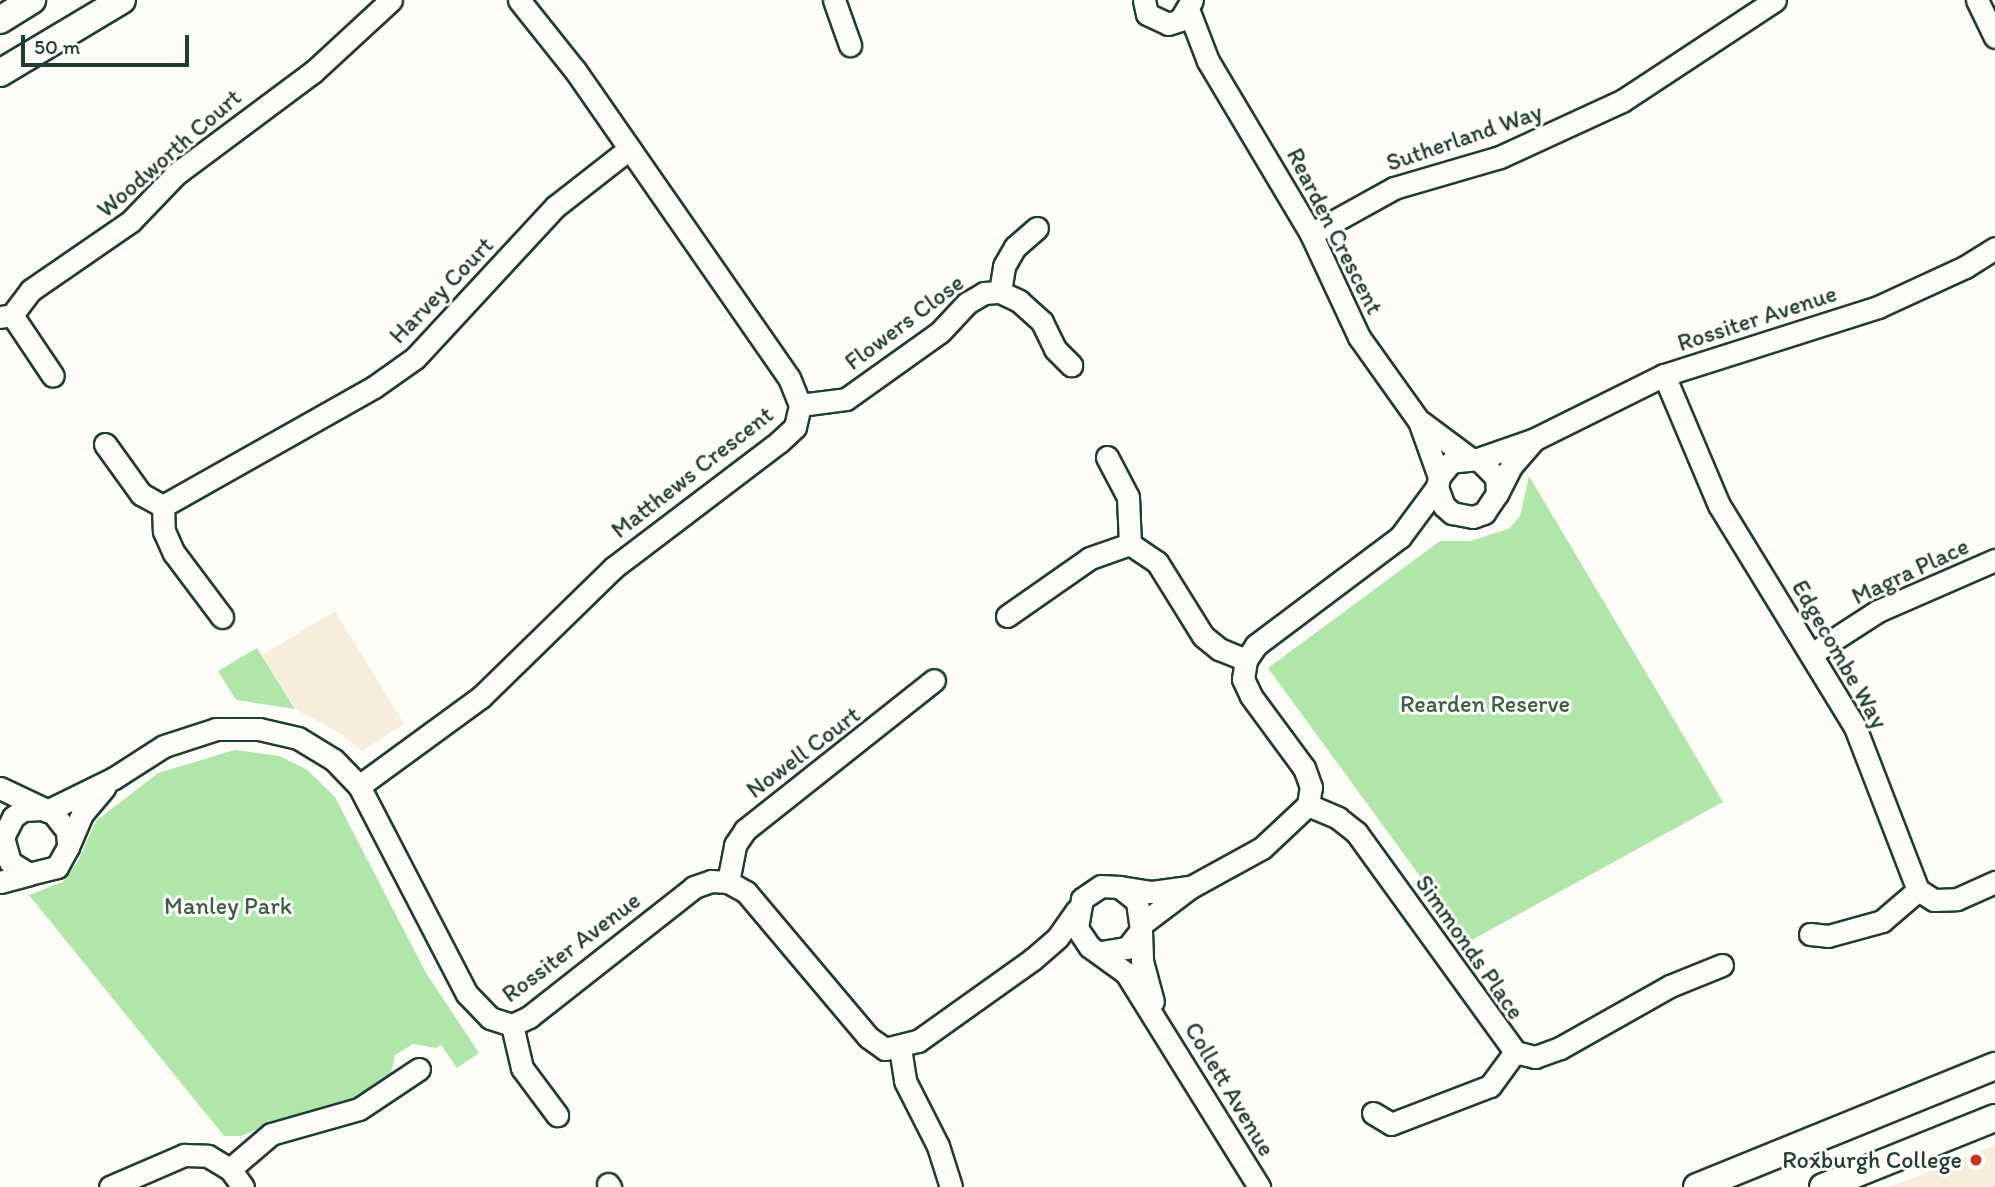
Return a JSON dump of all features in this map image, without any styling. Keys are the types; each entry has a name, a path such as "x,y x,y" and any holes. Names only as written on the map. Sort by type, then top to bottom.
{"street":[{"path":"0,20 32,0"},
{"path":"0,74 122,0"},
{"name":"Woodworth Court","path":"53,376 6,316 32,290 104,242 176,174 313,72 391,0"},
{"name":"Matthews Crescent","path":"359,786 481,697 613,568 779,442 795,427 800,405 789,378 541,25 519,0"},
{"path":"834,0 850,46"},
{"name":"Rearden Crescent","path":"1144,0 1147,14 1209,61"},
{"name":"Sutherland Way","path":"1311,234 1394,188 1500,157 1622,101 1775,0"},
{"path":"1977,0 1995,37"},
{"path":"1162,24 1180,20 1189,4"},
{"name":"Rearden Crescent","path":"1189,4 1209,61 1311,234 1359,337 1419,421 1438,482"},
{"name":"Harvey Court","path":"163,506 374,387 415,358 556,206 629,149"},
{"name":"Flowers Close","path":"1000,292 1004,267 1015,247 1037,228"},
{"name":"Rossiter Avenue","path":"1473,458 1535,439 1664,375 1878,307 1965,267 1995,248"},
{"name":"Flowers Close","path":"800,405 846,398 940,332 967,303 1000,292"},
{"name":"Flowers Close","path":"1000,292 1042,322 1055,349 1071,365"},
{"name":"Edgecombe Way","path":"1664,375 1719,505 1813,653 1855,727 1918,890"},
{"name":"Rearden Crescent","path":"1419,421 1473,458"},
{"name":"Rossiter Avenue","path":"1497,494 1512,465 1535,439"},
{"path":"105,444 141,494 163,506 164,531 174,553 222,617"},
{"path":"1107,457 1128,497 1130,544"},
{"path":"1033,958 1066,950 1127,948 1142,927 1191,887 1262,848 1298,819 1308,805 1311,787 1304,768 1251,696 1243,679 1245,660 1256,645 1400,537 1451,462 1473,458 1496,477 1497,494 1484,513 1462,517 1400,537"},
{"path":"1438,482 1444,506 1462,517"},
{"path":"1007,616 1090,558 1130,544"},
{"path":"1130,544 1157,562 1203,635 1219,649 1245,660"},
{"name":"Magra Place","path":"1813,653 1878,611 1995,560"},
{"name":"Nowell Court","path":"728,882 735,845 745,830 934,681"},
{"name":"Rossiter Avenue","path":"44,810 114,778 164,746 216,729 259,729 298,738 334,760 359,786 467,994 490,1018 512,1025 529,1017 694,887 728,882"},
{"name":"Rossiter Avenue","path":"68,847 82,814 114,778"},
{"path":"0,788 61,821 68,847 57,867 0,882"},
{"name":"Simmonds Place","path":"1308,805 1338,818 1356,832 1515,1052 1535,1056 1560,1048 1670,986 1722,965"},
{"path":"29,874 10,862 1,838 13,817 23,810 44,810"},
{"path":"728,882 746,892 868,1037 885,1049 900,1048 918,1041 1033,958 1058,937 1091,891 1119,887 1152,892 1191,887"},
{"path":"1810,933 1828,936 1882,921 1918,890 1934,900 1957,900 1995,882"},
{"path":"1119,887 1137,901 1142,927"},
{"path":"1077,910 1082,939 1099,951"},
{"name":"Collett Avenue","path":"1142,927 1142,961 1157,1018"},
{"name":"Collett Avenue","path":"1099,951 1126,973 1157,1018 1259,1187"},
{"path":"512,1025 522,1068 557,1115"},
{"path":"900,1048 905,1081 938,1146 951,1187"},
{"path":"1373,1113 1391,1124 1490,1086 1515,1052"},
{"path":"1697,1187 1995,1066"},
{"path":"230,1169 271,1135 359,1109 419,1069"},
{"path":"1823,1187 1995,1118"},
{"path":"110,1187 184,1155 208,1156 230,1169 243,1187"}],"shaded area":[{"path":"335,611 404,724 362,751 340,733 297,710 262,655"},
{"name":"Roxburgh College","path":"1995,1145 1995,1187 1890,1187"}],"green space":[{"name":"Rearden Reserve","path":"1529,476 1723,802 1468,942 1268,668 1440,541 1471,541 1510,528 1520,516"},
{"path":"257,648 295,709 236,700 218,671"},
{"name":"Manley Park","path":"235,750 279,756 306,769 335,797 426,973 479,1053 457,1068 441,1045 436,1048 413,1044 395,1055 390,1078 351,1102 283,1119 241,1136 224,1136 29,895 63,882 78,861 96,821 158,773"}],"place":[{"name":"Roxburgh College","path":"1976,1160"}]}
